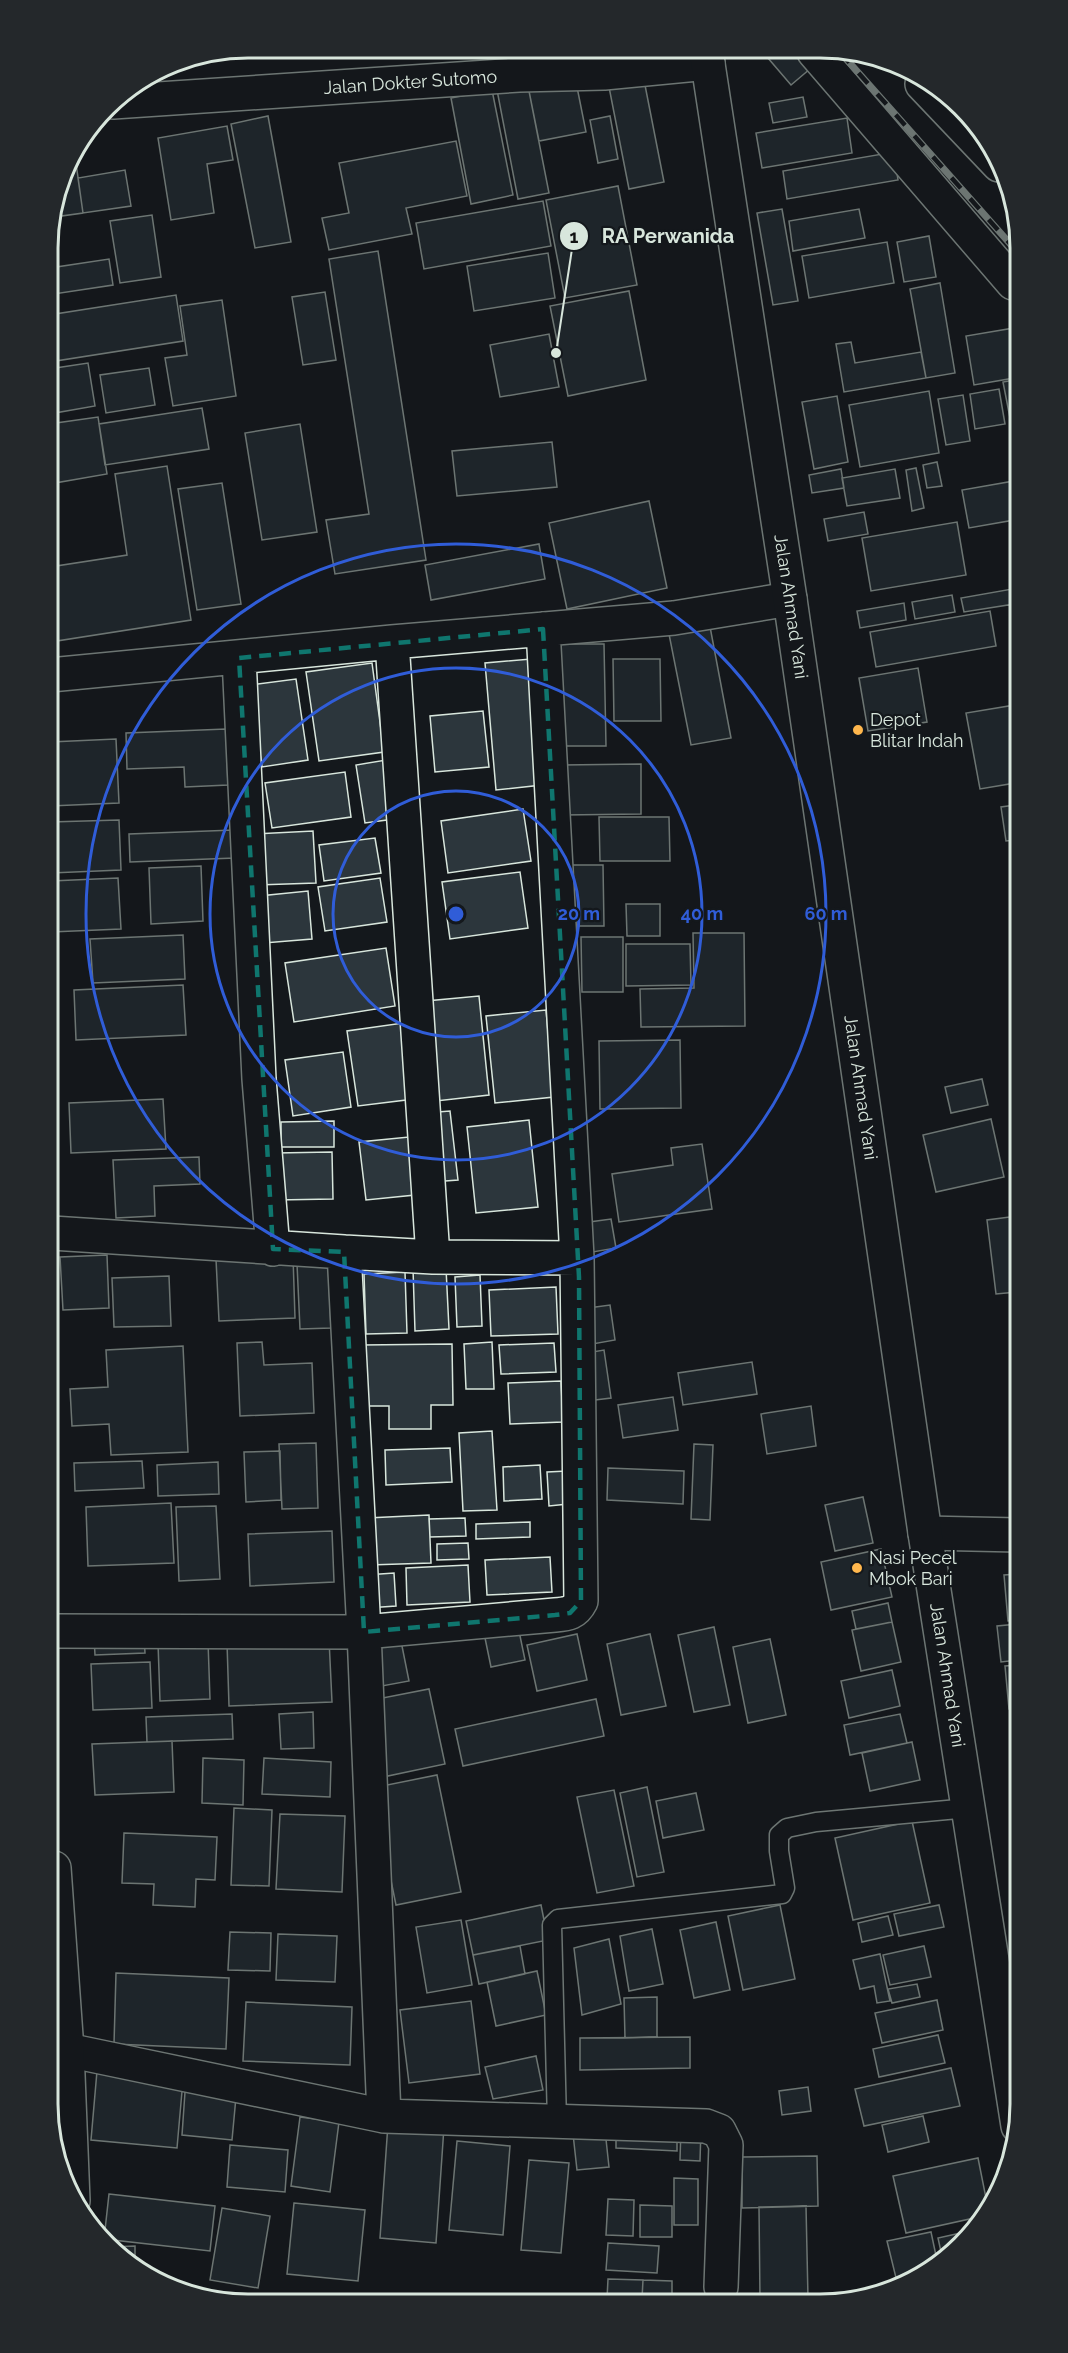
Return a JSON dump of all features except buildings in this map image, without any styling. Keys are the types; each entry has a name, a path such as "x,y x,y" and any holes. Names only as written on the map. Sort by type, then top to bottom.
{"street":[{"name":"Jalan Dokter Sutomo","path":"131,100 517,62 604,73 661,69 702,58"},
{"name":"Jalan Ahmad Yani","path":"707,58 790,599 925,1533 1009,2068"},
{"path":"820,58 1010,279"},
{"path":"938,101 973,138"},
{"path":"59,674 674,618 790,599"},
{"path":"58,1631 364,1632 555,1616 577,1609 581,1601 577,1258 543,629"},
{"path":"392,642 434,1257"},
{"path":"238,658 259,1079 273,1249"},
{"path":"58,1233 273,1249 434,1257 577,1258"},
{"path":"344,1252 364,1632 384,2116"},
{"path":"925,1533 1009,1535"},
{"path":"58,1987 67,2050 73,2177"},
{"path":"67,2050 384,2116 706,2126 719,2131 726,2145 721,2287"}],"lane":[{"path":"557,2122 552,1925 558,1919 782,1894 785,1888 779,1835 787,1828 816,1822 969,1808"}],"highlighted area":[{"path":"543,629 579,1277 581,1601 570,1613 364,1632 344,1252 273,1249 239,658"}],"railway":[{"path":"848,61 1010,243"}],"place":[{"name":"RA Perwanida","path":"556,353"},
{"name":"Depot Blitar Indah","path":"858,730"},
{"name":"Nasi Pecel Mbok Bari","path":"857,1568"}]}
